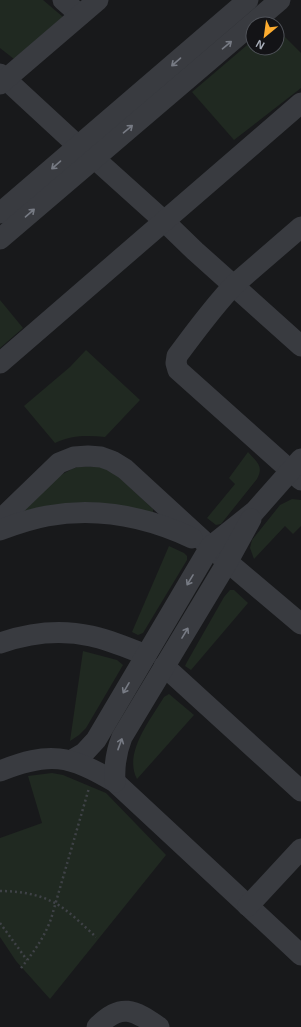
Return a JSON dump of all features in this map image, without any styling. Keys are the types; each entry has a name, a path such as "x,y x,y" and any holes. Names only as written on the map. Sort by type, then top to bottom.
{"street":[{"path":"64,0 80,15"},
{"path":"98,0 2,79 164,221 301,346"},
{"path":"0,239 86,152 248,0"},
{"path":"0,213 86,152 280,0"},
{"path":"0,364 301,103"},
{"path":"72,760 84,752 96,740 210,547 255,511 297,470 178,370 176,366 177,356 206,317 234,285 301,227"},
{"path":"0,520 59,463 74,457 101,457 112,461 124,469 210,547 301,624"},
{"path":"115,782 114,770 118,747 122,737 228,561 255,511"},
{"path":"0,530 48,516 89,513 115,514 156,523 210,547"},
{"path":"0,644 30,634 68,632 113,642 146,655"},
{"path":"164,666 301,791"},
{"path":"0,771 31,760 60,758 72,760 115,782 301,955"},
{"path":"248,906 301,849"},
{"path":"97,1027 108,1016 117,1012 127,1011 139,1014 160,1027"}],"path":[{"path":"21,968 36,950 46,933 94,770"},
{"path":"0,891 15,891 31,894 56,903 96,937"},
{"path":"0,923 27,960"}],"shaded area":[{"path":"0,0 43,0 63,17 14,59 0,48"},
{"path":"285,37 301,53 301,88 234,140 192,92 245,47 245,56 285,56"},
{"path":"0,300 23,328 0,348"},
{"path":"86,350 140,400 105,437 80,436 67,438 55,443 24,406 70,367"},
{"path":"248,452 260,467 259,475 221,524 216,525 207,518 235,484 229,478"},
{"path":"80,466 101,467 117,475 153,509 153,512 24,512 24,506 50,483 64,473"},
{"path":"292,499 301,500 301,526 293,534 285,526 254,559 250,548 252,540 280,505"},
{"path":"169,546 184,553 187,556 187,560 143,633 138,635 132,632"},
{"path":"230,590 234,590 248,603 191,670 185,666 224,597"},
{"path":"83,651 117,660 123,665 86,728 70,741"},
{"path":"169,694 194,715 137,779 133,758 140,736 164,697"},
{"path":"52,773 63,775 106,793 166,855 50,999 16,961 0,937 0,838 42,823 28,776"}]}
